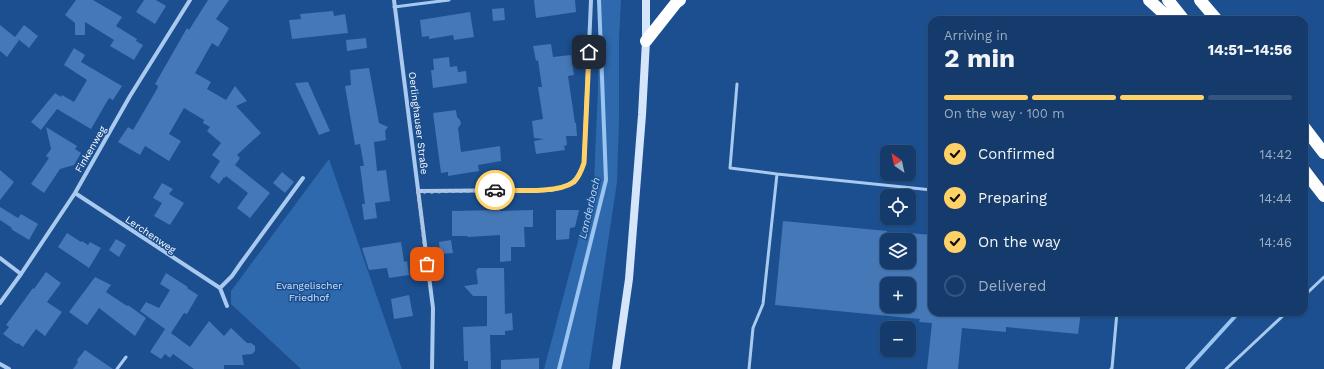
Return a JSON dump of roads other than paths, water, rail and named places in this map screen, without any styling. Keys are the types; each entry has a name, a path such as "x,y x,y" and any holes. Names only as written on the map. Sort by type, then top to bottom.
{"highway":[{"path":"646,40 680,0"},
{"path":"1150,0 1166,16"},
{"path":"1168,0 1181,16"},
{"path":"1200,0 1214,16"},
{"path":"1308,132 1324,153"},
{"path":"1308,175 1324,196"}],"main road":[{"path":"616,369 629,279 642,115 646,40 646,0"}],"street":[{"name":"Finkenweg","path":"0,303 75,193 130,96 190,0"},
{"name":"Oerlinghauser Straße","path":"394,0 433,308 432,369"},
{"path":"418,192 551,190 564,187 575,181 580,174 584,163 591,0"},
{"path":"227,306 220,288 242,263 303,178"},
{"name":"Lerchenweg","path":"75,193 220,288"},
{"path":"0,258 21,274"},
{"path":"0,364 9,369"}],"lane":[{"path":"394,8 449,0"},
{"path":"737,84 730,168 928,190"},
{"path":"749,369 753,328 763,304 778,174"},
{"path":"1308,292 1324,277"},
{"path":"1111,369 1117,316"},
{"path":"1226,369 1283,316"},
{"path":"118,369 126,357"}],"waterway":[{"name":"Landerbach","path":"559,369 606,180 599,0"},
{"path":"1187,369 1235,316"}],"park label":[{"name":"Evangelischer Friedhof","path":"309,290"}]}
